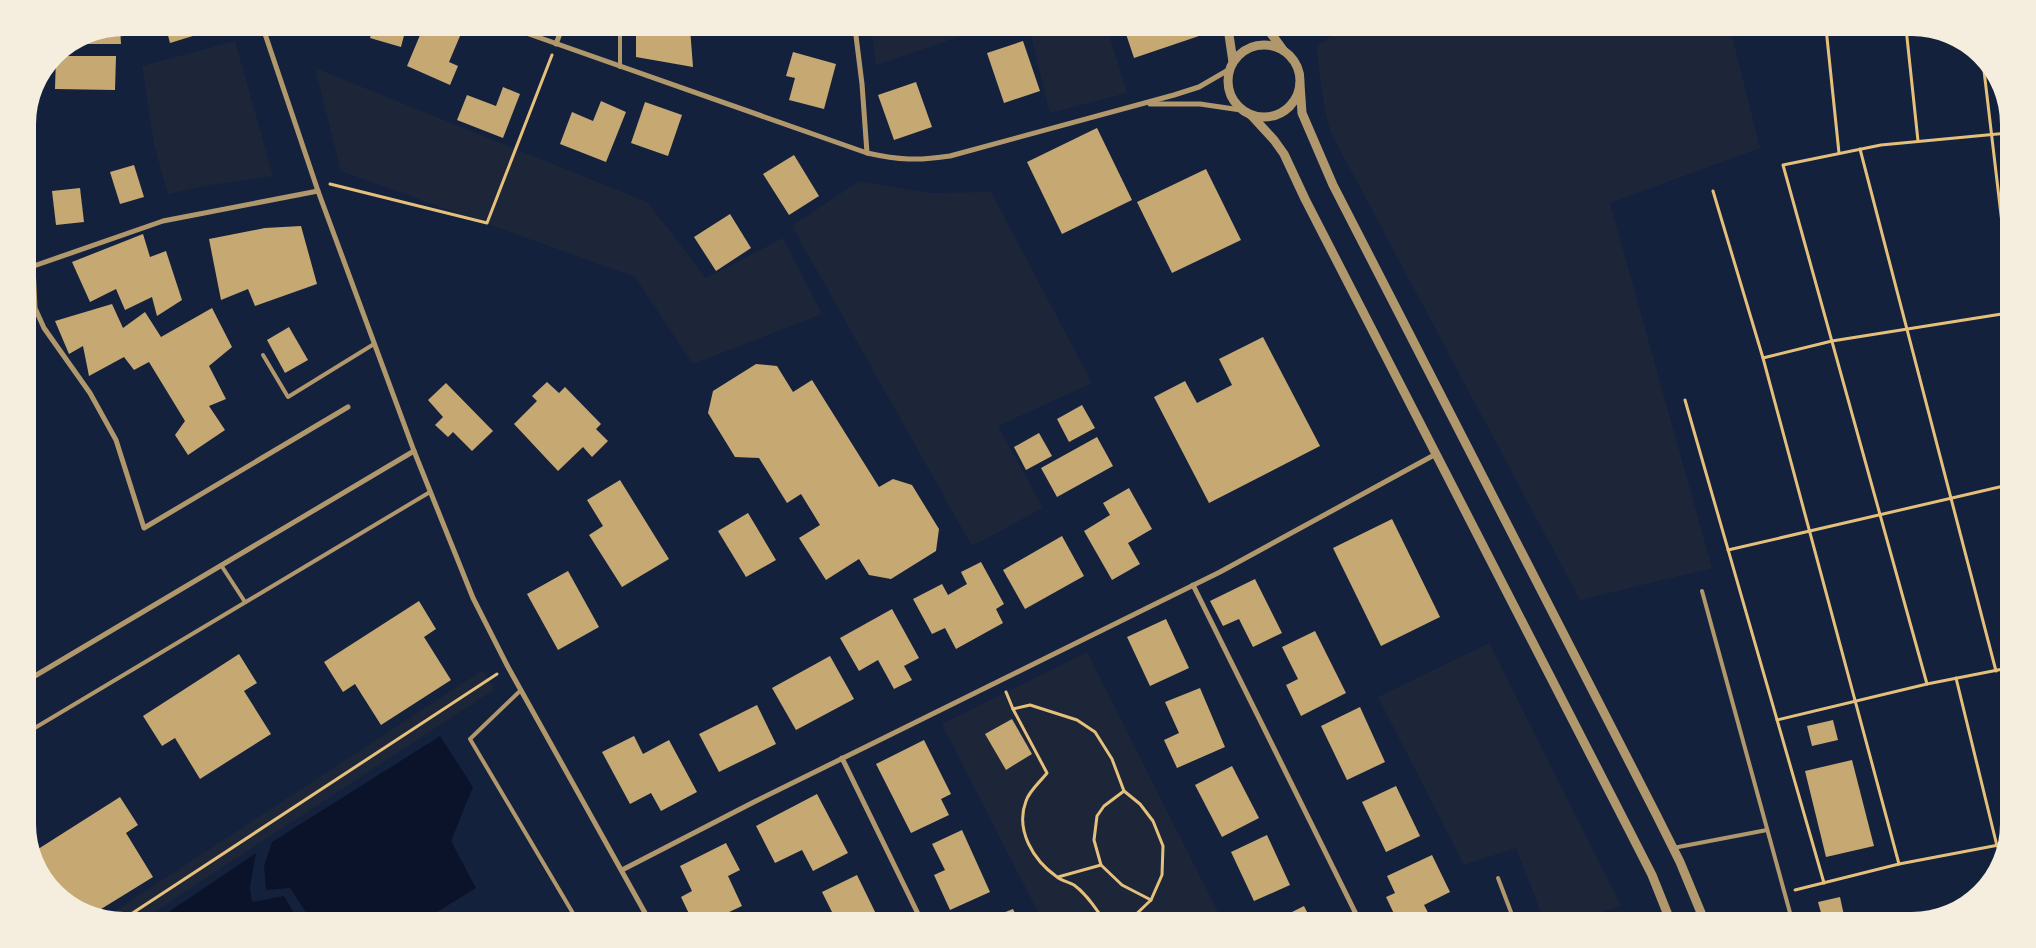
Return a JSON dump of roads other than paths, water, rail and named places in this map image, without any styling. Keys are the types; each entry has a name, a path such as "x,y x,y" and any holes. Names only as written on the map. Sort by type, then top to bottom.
{"street":[{"path":"266,36 314,180 374,344 430,492 473,598 508,666 645,912"},
{"path":"534,36 867,153 906,160 925,160 950,156 1142,104 1199,87 1231,66 1240,54 1250,48 1261,45 1283,50"},
{"path":"556,44 559,36"},
{"path":"856,36 867,153"},
{"path":"1229,36 1231,66 1228,80 1229,91 1241,110"},
{"path":"1273,36 1296,65 1300,74 1302,113 1333,185 1673,848 1701,912"},
{"path":"1142,104 1200,104 1241,110 1252,116 1263,118 1284,112 1298,95 1300,84"},
{"path":"1252,116 1284,154 1652,875 1667,912"},
{"path":"36,265 163,221 318,191"},
{"path":"36,310 44,328 90,393 116,440 144,528 348,407"},
{"path":"36,675 414,450"},
{"path":"622,870 842,758 1193,585 1436,454"},
{"path":"1193,585 1355,912"},
{"path":"842,758 916,912"}],"lane":[{"path":"620,36 620,67"},
{"path":"263,355 288,397 374,344"},
{"path":"36,727 430,492"},
{"path":"221,565 245,602"},
{"path":"1702,591 1790,912"},
{"path":"522,690 470,739 572,912"},
{"path":"1673,848 1767,830"},
{"path":"1498,878 1511,912"}]}
